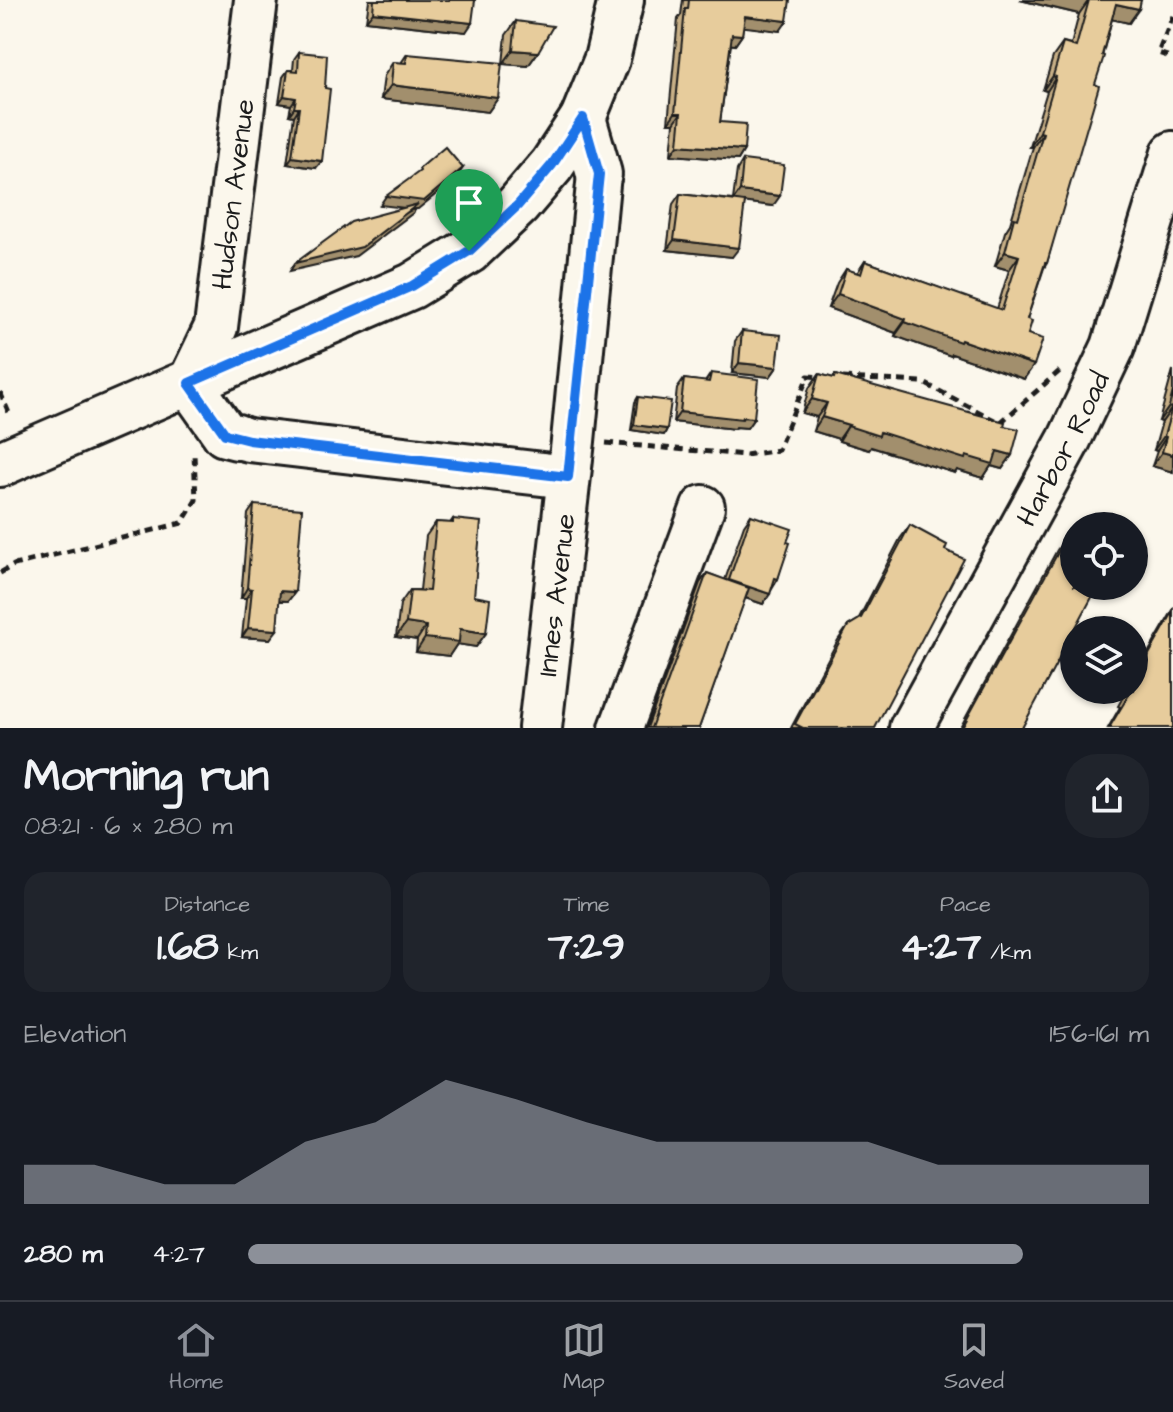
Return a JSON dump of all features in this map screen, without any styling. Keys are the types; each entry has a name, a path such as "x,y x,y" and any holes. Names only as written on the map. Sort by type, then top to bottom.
{"main road":[{"path":"0,464 412,286 469,251 518,205 552,165 583,118 607,59 621,0"},
{"path":"583,118 599,174"},
{"path":"189,383 225,434 237,437"}],"street":[{"name":"Hudson Avenue","path":"189,383 216,327 256,0"},
{"name":"Harbor Road","path":"911,728 1069,440 1113,347 1173,153"},
{"name":"Innes Avenue","path":"540,728 599,174"},
{"path":"237,437 295,445 570,459"},
{"path":"621,728 703,507"}],"path":[{"path":"1173,16 1158,53 1173,58"},
{"path":"836,378 922,382 1000,423 1071,361 1100,373"},
{"path":"570,459 746,455 778,450 808,376 822,377"},
{"path":"0,392 9,413"},
{"path":"0,573 14,565 182,523 196,500 193,442"}],"building":[{"path":"374,0 475,0 472,23 373,12"},
{"path":"689,0 790,0 787,21 745,16 742,35 732,34 720,122 746,124 744,150 678,145 681,113 675,113 685,9 688,9"},
{"path":"1089,0 1141,0 1139,9 1116,4 1095,84 1099,86 1047,263 1027,319 1032,321 1028,334 1043,339 1034,365 960,342 838,294 846,269 861,274 865,261 1002,310 1019,256 1005,252 1043,133 1040,132 1056,77 1053,76 1063,43 1076,47"},
{"path":"516,21 553,26 538,52 513,50"},
{"path":"299,52 327,55 325,88 330,89 322,161 292,157 299,108 294,108 296,98 284,96 288,70 298,71"},
{"path":"407,54 502,63 498,98 391,85 393,62 406,63"},
{"path":"445,147 463,168 424,201 386,196 420,171"},
{"path":"743,160 784,165 780,196 740,191"},
{"path":"680,194 745,202 739,248 674,240"},
{"path":"418,204 362,247 295,263 351,222"},
{"path":"742,331 781,335 777,367 739,363"},
{"path":"711,373 758,379 754,418 680,412 684,379 709,382"},
{"path":"819,374 834,378 835,375 1005,422 1004,426 1019,429 1012,455 997,451 993,464 966,456 965,459 822,417 827,403 812,399"},
{"path":"1173,391 1173,455 1162,452"},
{"path":"638,397 671,401 667,429 634,425"},
{"path":"254,505 302,509 295,592 280,591 277,630 248,628 252,589 247,588"},
{"path":"751,515 792,529 778,579 775,578 770,594 729,580"},
{"path":"453,519 481,522 474,596 490,599 486,633 460,629 459,642 425,638 426,626 406,623 410,590 429,591 436,522 453,523"},
{"path":"910,525 947,545 945,550 964,559 875,728 803,728 795,724 848,626 861,618"},
{"path":"1060,549 1060,600 1091,600 1082,616 1060,616 1060,657 1022,728 962,728"},
{"path":"707,573 749,588 699,728 651,728"},
{"path":"1173,612 1173,728 1109,728 1123,704 1148,704 1148,656"}],"route":[{"path":"583,118 599,174 568,477 249,440 225,434 189,383 412,286 469,251 518,205 552,165 583,118"}]}
